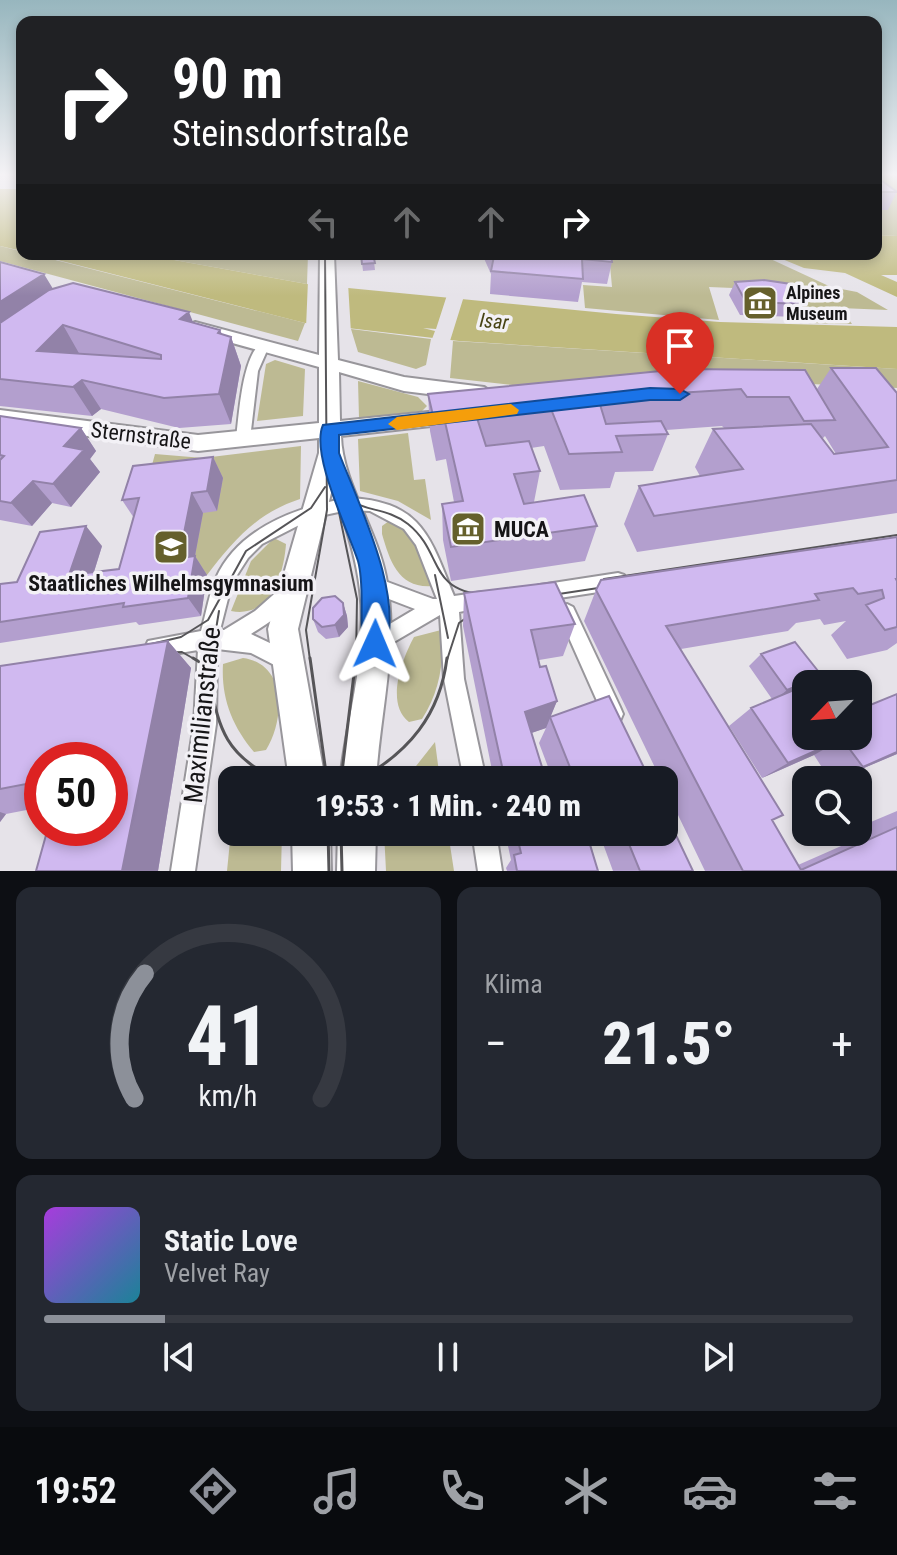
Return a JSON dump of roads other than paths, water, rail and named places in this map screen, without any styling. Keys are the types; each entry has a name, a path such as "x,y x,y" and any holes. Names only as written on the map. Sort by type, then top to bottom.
{"main road":[{"path":"327,260 330,442 374,585 375,644 360,766"},
{"path":"172,320 263,346 328,357 404,384 436,389 433,409 421,421"},
{"name":"Sternstraße","path":"0,417 178,442 243,439 330,442 502,403 436,389"},
{"path":"305,766 283,629 330,442"},
{"path":"311,846 312,871"},
{"path":"356,871 357,846"}],"street":[{"path":"243,439 252,371 263,346"},
{"name":"Maximilianstraße","path":"183,871 219,639 224,580 242,553 267,531 312,511 348,504 372,505 410,524 432,558 472,766"},
{"path":"527,594 633,579"},
{"path":"374,585 441,606"},
{"path":"219,639 262,617 292,589"},
{"path":"557,590 624,739"},
{"path":"375,644 441,606 496,599"},
{"path":"137,651 219,639 256,644 286,661"},
{"path":"486,846 490,871"}],"water":[{"path":"0,215 16,215 16,250 0,246"},
{"path":"882,235 897,236 897,275 881,275 897,282 897,297 845,273 804,268 785,260 882,260"},
{"name":"Isar","path":"58,260 174,260 307,284 616,314 720,322 897,327 897,369 459,341 305,323"}],"tram line":[{"path":"310,660 306,630 327,510 325,260"},
{"path":"335,470 346,496 355,503 385,512 408,524 419,535 445,578 467,592 485,595"},
{"path":"147,645 181,637 208,620 246,551 311,508 325,487"},
{"path":"336,498 357,599 356,660"},
{"path":"604,579 897,535"},
{"path":"435,575 448,638"},
{"path":"539,597 618,585"},
{"path":"447,660 459,623 483,606"},
{"path":"211,660 219,611"},
{"path":"154,653 182,652 196,660"},
{"path":"193,658 206,666 219,720 232,747 254,766"},
{"path":"211,678 212,658"},
{"path":"310,658 325,766"},
{"path":"343,766 356,658"},
{"path":"381,766 407,744 429,714 437,697 447,658"},
{"path":"328,846 329,871"},
{"path":"341,846 342,871"}],"place":[{"name":"Alpines Museum","path":"760,303"},
{"name":"MUCA","path":"468,529"},
{"name":"Staatliches Wilhelmsgymnasium","path":"171,547"}]}
